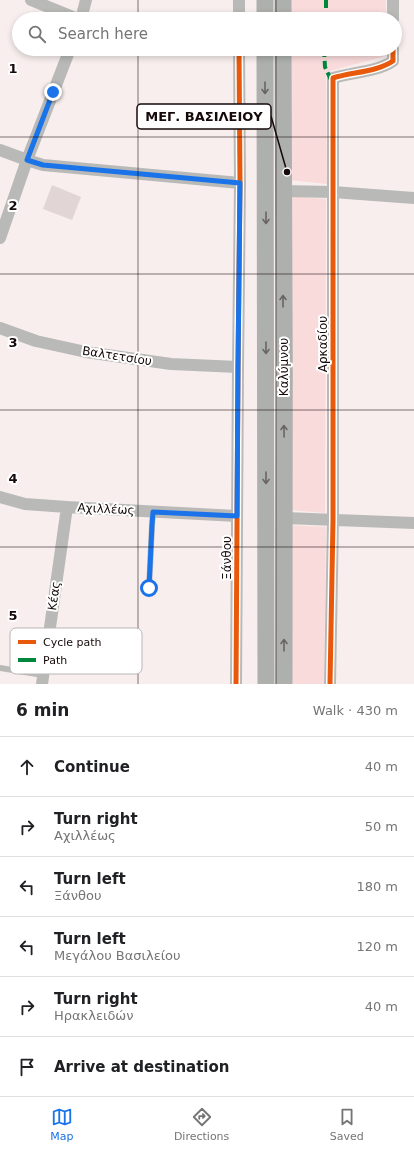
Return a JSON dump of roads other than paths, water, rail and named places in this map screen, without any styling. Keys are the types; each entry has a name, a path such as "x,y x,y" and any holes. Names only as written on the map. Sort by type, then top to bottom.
{"main road":[{"path":"265,0 265,12"},
{"path":"283,0 283,12"},
{"name":"Καλύμνου","path":"265,56 266,684"},
{"name":"Καλύμνου","path":"283,56 285,518 284,684"}],"street":[{"path":"31,0 62,12"},
{"path":"82,12 86,0"},
{"path":"239,0 239,12"},
{"path":"393,0 393,12"},
{"path":"0,238 27,160 67,56"},
{"name":"Ξάνθου","path":"236,684 240,56"},
{"name":"Αρκαδίου","path":"330,684 334,520 334,78 386,66 393,61 393,56"},
{"path":"0,150 43,165 240,183"},
{"path":"283,191 333,192 414,198"},
{"name":"Βαλτετσίου","path":"0,328 36,341 86,352 171,364 238,367"},
{"name":"Αχιλλέως","path":"0,497 25,504 237,516"},
{"name":"Κέας","path":"50,628 67,507"},
{"path":"285,518 414,523"}],"lane":[{"path":"149,588 153,512"},
{"path":"0,668 10,671"},
{"path":"21,674 42,680"}],"place":[{"name":"ΜΕΓ. ΒΑΣΙΛΕΙΟΥ","path":"287,172"}]}
